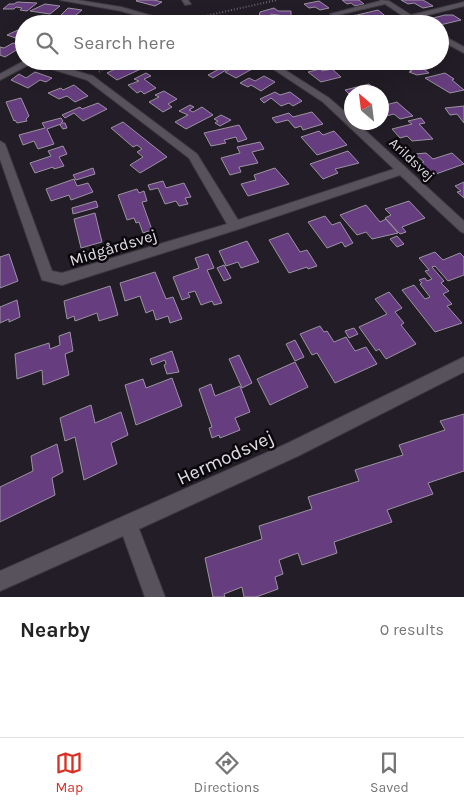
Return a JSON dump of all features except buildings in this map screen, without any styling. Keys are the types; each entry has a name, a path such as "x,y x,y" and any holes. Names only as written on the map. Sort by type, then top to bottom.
{"street":[{"path":"63,0 92,2 149,15"},
{"path":"335,15 334,14 385,1 407,15"},
{"path":"418,15 464,4"},
{"path":"449,42 464,51"},
{"path":"0,77 15,70"},
{"path":"63,70 90,78 193,156 235,226"},
{"name":"Arildsvej","path":"279,70 326,100 464,228"},
{"name":"Midgårdsvej","path":"0,144 47,276 62,279 235,226 403,170"},
{"name":"Hermodsvej","path":"0,581 380,408 464,364"},
{"path":"128,524 156,597"}],"path":[{"path":"212,15 277,0"},
{"path":"90,78 101,70"}]}
